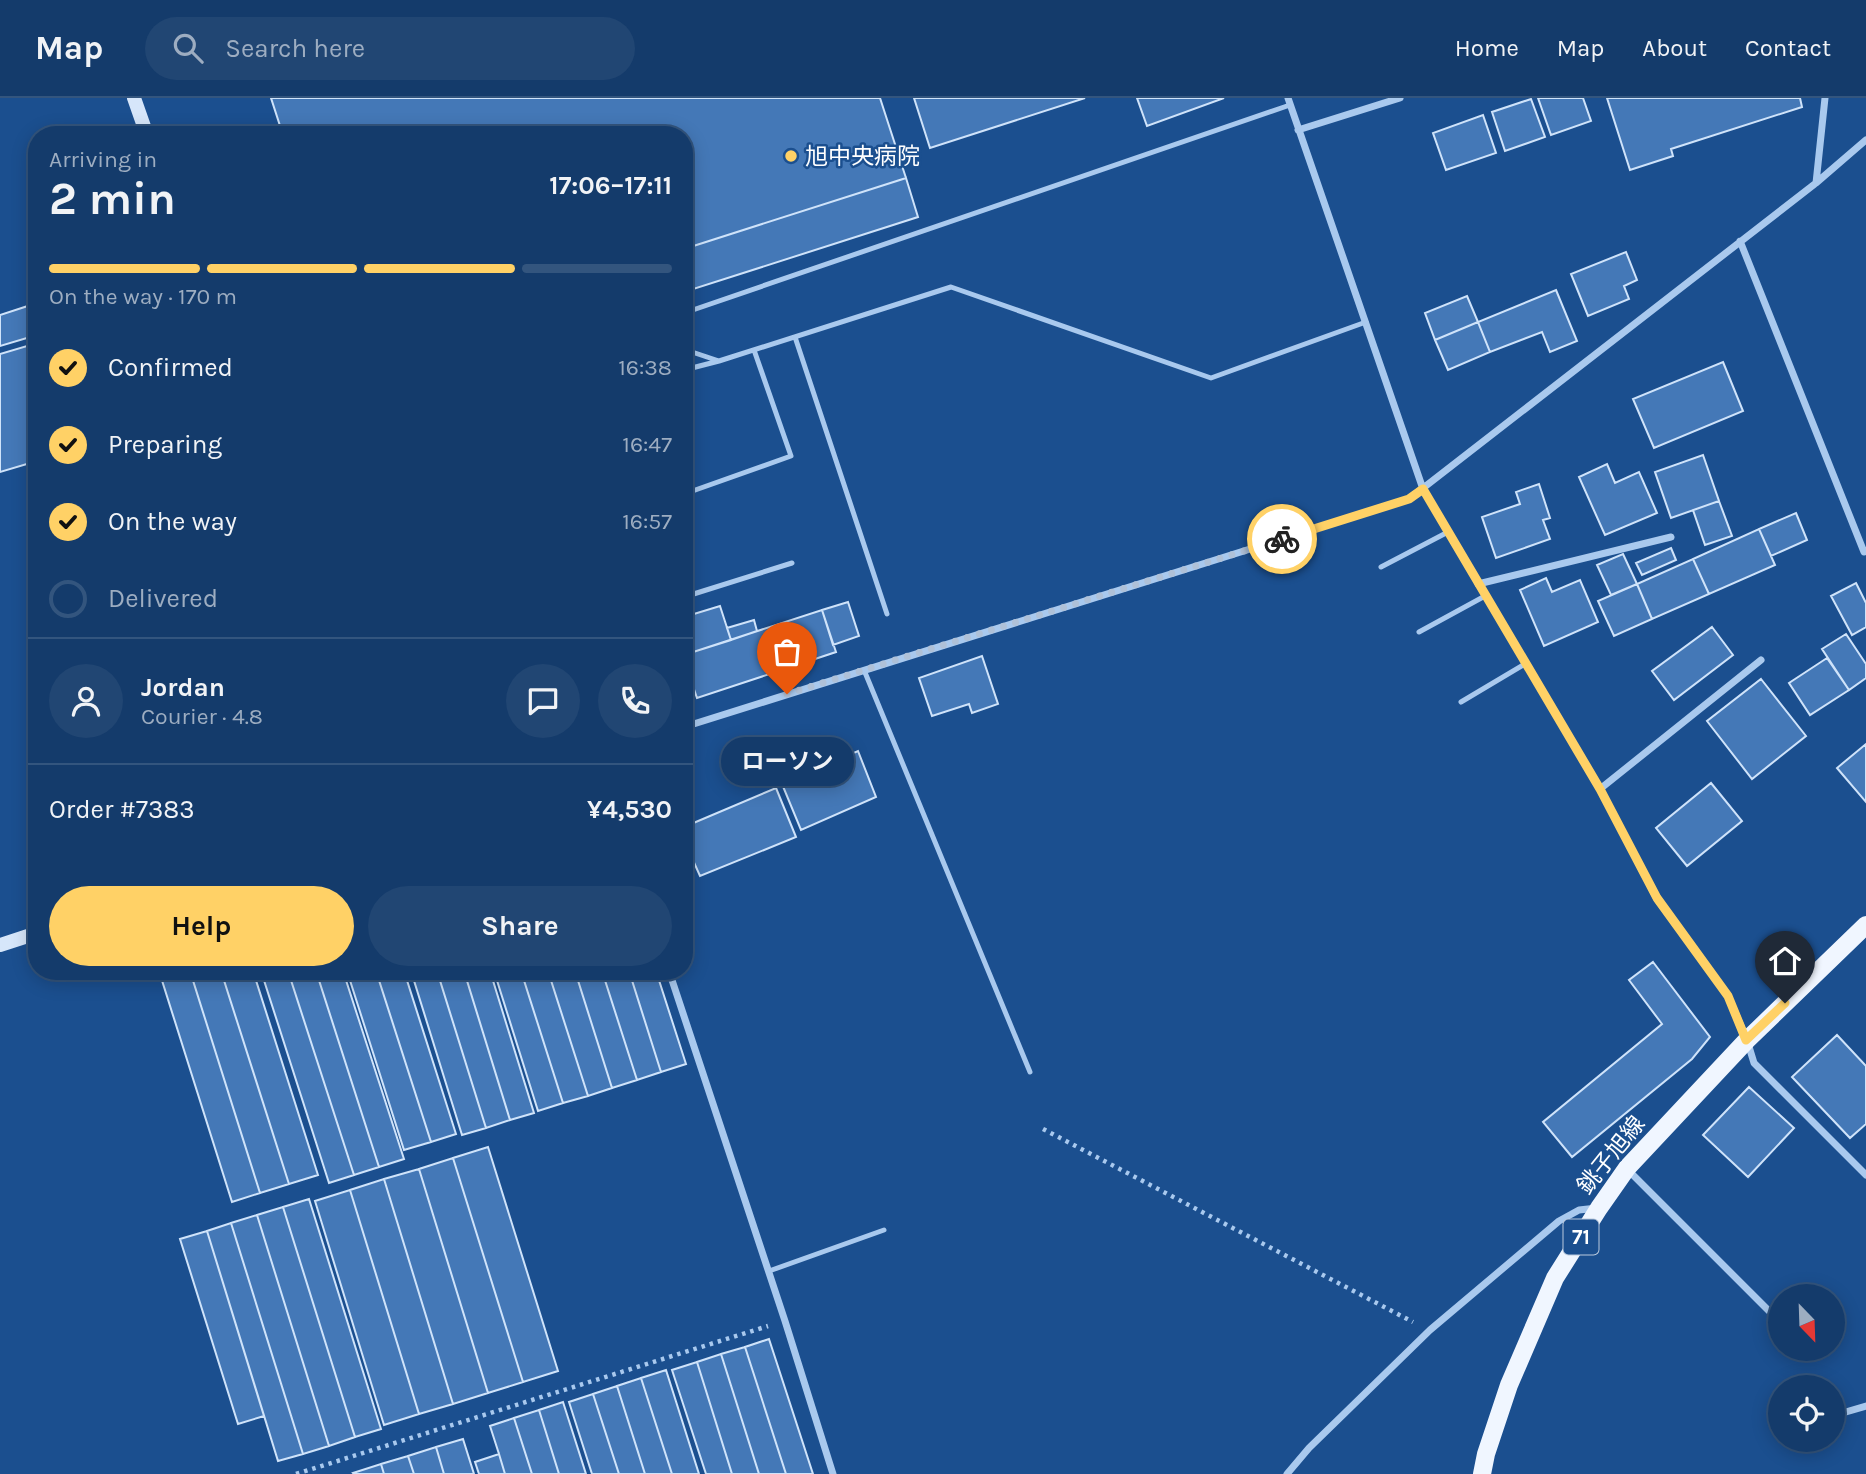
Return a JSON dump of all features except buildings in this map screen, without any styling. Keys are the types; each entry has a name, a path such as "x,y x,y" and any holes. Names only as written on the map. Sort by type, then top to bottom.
{"main road":[{"name":"銚子旭線","path":"1482,1474 1509,1385 1555,1278 1599,1208 1627,1168 1746,1040 1866,925"}],"street":[{"path":"134,98 144,126"},
{"path":"1298,130 1400,98"},
{"path":"1816,183 1825,98"},
{"path":"1289,101 1423,489 1600,789 1657,898 1728,996 1754,1063 1866,1175"},
{"path":"693,723 1409,499 1816,183 1866,141"},
{"path":"1740,241 1864,552 1866,551"},
{"path":"1478,584 1671,537"},
{"path":"1600,789 1761,660"},
{"path":"0,945 28,936"},
{"path":"672,980 833,1474"},
{"path":"1627,1168 1768,1310"},
{"path":"1287,1474 1309,1448 1430,1330 1559,1220 1579,1210 1599,1208"},
{"path":"1845,1412 1866,1406"}],"lane":[{"path":"693,310 1289,101"},
{"path":"693,368 951,287 1211,378 1366,323"},
{"path":"794,337 887,614"},
{"path":"693,491 792,456 754,350"},
{"path":"693,352 719,361"},
{"path":"1381,567 1448,532"},
{"path":"693,594 792,563"},
{"path":"1419,632 1485,596"},
{"path":"1461,702 1525,664"},
{"path":"864,670 1030,1072"},
{"path":"769,1271 884,1230"}],"path":[{"path":"1044,1129 1430,1330"},
{"path":"296,1474 785,1321"}],"way so far":[{"path":"787,694 1282,539"}],"place":[{"name":"旭中央病院","path":"791,156"},
{"name":"ローソン","path":"787,694"}],"route":[{"path":"1282,539 1409,499 1423,489 1600,789 1657,898 1728,996 1746,1040 1785,1003"}]}
